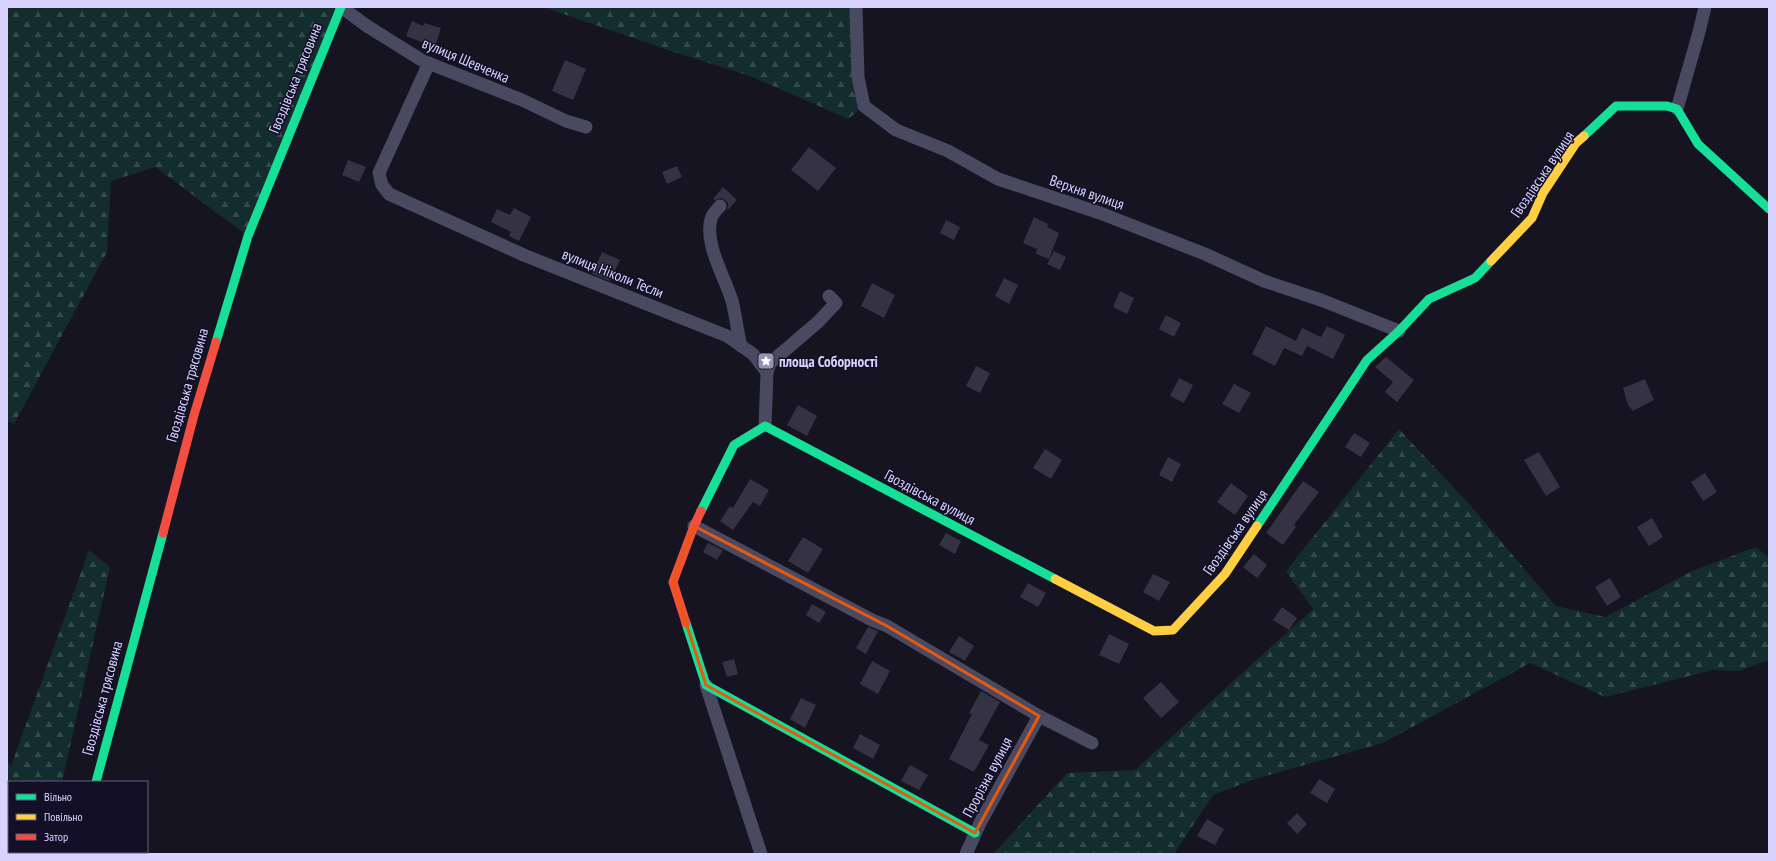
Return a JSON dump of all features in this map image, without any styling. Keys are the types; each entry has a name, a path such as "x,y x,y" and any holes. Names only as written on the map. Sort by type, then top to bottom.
{"street":[{"name":"вулиця Шевченка","path":"341,7 367,26 422,61 522,100 566,121 586,126"},
{"name":"Гвоздівська трясовина","path":"96,781 194,415 248,236 341,7"},
{"name":"Верхня вулиця","path":"856,7 858,77 864,106 896,130 948,151 998,179 1100,213 1205,254 1264,281 1321,300 1399,330"},
{"path":"1705,7 1677,109 1698,144 1769,209"},
{"name":"вулиця Ніколи Тесли","path":"429,63 379,173 382,185 389,194 526,256 727,336 753,354 767,372"},
{"name":"Гвоздівська вулиця","path":"763,427 1154,631 1173,630 1225,574 1367,360 1429,299 1475,278 1532,218 1543,192 1576,144 1616,106 1667,106 1677,109"},
{"path":"720,206 711,218 710,235 736,316 737,332 741,346"},
{"path":"761,854 673,582 694,526 734,445 763,427 767,372 770,363 818,322 832,300"},
{"path":"694,526 886,626 1039,716 1092,743"},
{"path":"706,685 975,833"},
{"name":"Прорізна вулиця","path":"966,854 975,833 1039,716"}],"highlighted area":[{"path":"694,526 887,626 1039,716 975,833 706,685 673,582"}],"green space":[{"path":"7,7 341,7 248,236 155,167 111,181 107,252 14,424 7,420"},
{"path":"543,7 856,7 864,106 848,119 750,76 671,51"},
{"path":"1399,429 1470,505 1556,606 1605,617 1692,571 1756,547 1769,558 1769,660 1739,671 1713,670 1605,697 1530,663 1383,743 1255,779 1213,795 1174,854 993,854 1067,773 1135,770 1313,609 1286,571"},
{"path":"89,550 110,567 62,781 8,781 8,853 38,854 7,854 7,760 11,766"}],"building":[{"path":"412,21 423,26 424,23 441,28 435,47 406,36"},
{"path":"565,60 586,69 573,100 552,91"},
{"path":"809,147 836,168 818,191 791,170"},
{"path":"348,160 366,167 359,182 342,175"},
{"path":"677,166 682,177 667,184 662,172"},
{"path":"723,187 737,200 727,211 728,203 725,200 721,198 715,200 713,199"},
{"path":"514,208 531,217 519,241 509,236 511,232 491,222 497,209 510,215"},
{"path":"1034,217 1048,224 1047,227 1059,233 1049,259 1036,254 1037,249 1023,243"},
{"path":"946,220 960,227 954,240 940,233"},
{"path":"1054,251 1066,257 1060,270 1047,264"},
{"path":"602,252 620,260 610,281 592,274"},
{"path":"1004,278 1018,285 1009,304 995,296"},
{"path":"872,283 895,295 884,318 861,306"},
{"path":"1120,291 1134,298 1127,314 1113,307"},
{"path":"1166,315 1181,323 1174,337 1159,329"},
{"path":"1266,326 1296,341 1302,328 1321,337 1327,326 1345,335 1333,359 1307,346 1302,356 1284,348 1275,366 1252,354"},
{"path":"1386,357 1414,380 1397,402 1385,392 1393,382 1375,367"},
{"path":"976,366 990,373 980,393 966,386"},
{"path":"1179,378 1193,385 1184,403 1170,396"},
{"path":"1645,379 1654,400 1633,411 1628,405 1623,388"},
{"path":"1234,384 1251,393 1239,413 1222,404"},
{"path":"798,405 817,416 807,436 787,425"},
{"path":"1354,433 1370,443 1361,457 1345,447"},
{"path":"1045,449 1062,460 1051,479 1033,468"},
{"path":"1539,452 1560,487 1546,496 1524,460"},
{"path":"1168,457 1181,464 1172,482 1159,475"},
{"path":"1705,473 1717,492 1703,501 1691,482"},
{"path":"750,479 769,490 760,506 753,502 733,530 720,521 730,506 733,508"},
{"path":"1303,481 1319,492 1294,525 1296,527 1283,545 1266,533"},
{"path":"1231,483 1248,496 1235,515 1217,502"},
{"path":"1652,518 1663,537 1649,546 1637,527"},
{"path":"946,533 961,541 955,554 939,545"},
{"path":"803,537 823,549 808,573 788,561"},
{"path":"708,543 723,550 717,560 703,552"},
{"path":"1254,554 1267,565 1257,578 1243,567"},
{"path":"1153,574 1170,582 1159,601 1143,592"},
{"path":"1610,578 1621,597 1607,606 1595,587"},
{"path":"1028,583 1046,593 1038,607 1020,597"},
{"path":"812,604 826,612 819,623 806,615"},
{"path":"1282,607 1297,618 1289,630 1273,620"},
{"path":"868,627 878,631 866,654 856,648"},
{"path":"1109,634 1129,644 1119,664 1099,655"},
{"path":"959,636 974,646 965,661 949,652"},
{"path":"734,659 738,674 727,677 722,662"},
{"path":"872,661 890,671 878,694 860,684"},
{"path":"1161,682 1179,702 1161,718 1143,698"},
{"path":"981,691 1000,702 979,740 989,745 974,772 949,759 972,714 969,713"},
{"path":"801,698 816,705 805,728 790,719"},
{"path":"860,734 880,745 873,759 853,748"},
{"path":"910,765 928,775 919,790 901,781"},
{"path":"1319,779 1335,789 1327,803 1310,793"},
{"path":"1297,813 1307,824 1297,834 1287,823"},
{"path":"1207,819 1224,829 1215,845 1197,836"}],"traffic: fast":[{"path":"216,342 248,236 341,7"},
{"path":"1584,136 1616,106 1667,106 1677,109 1698,144 1769,209"},
{"path":"1257,526 1367,360 1399,331 1429,299 1475,278 1491,261"},
{"path":"701,511 734,445 765,426 1055,579"},
{"path":"96,781 163,533"},
{"path":"686,623 706,685 975,833"}],"traffic: slow":[{"path":"1491,261 1532,218 1543,193 1576,143 1584,136"},
{"path":"1055,579 1154,631 1173,630 1225,574 1257,526"}],"traffic: jam":[{"path":"163,533 194,415 216,342"},
{"path":"686,623 673,582 701,511"}],"place":[{"name":"площа Соборності","path":"766,361"}]}
